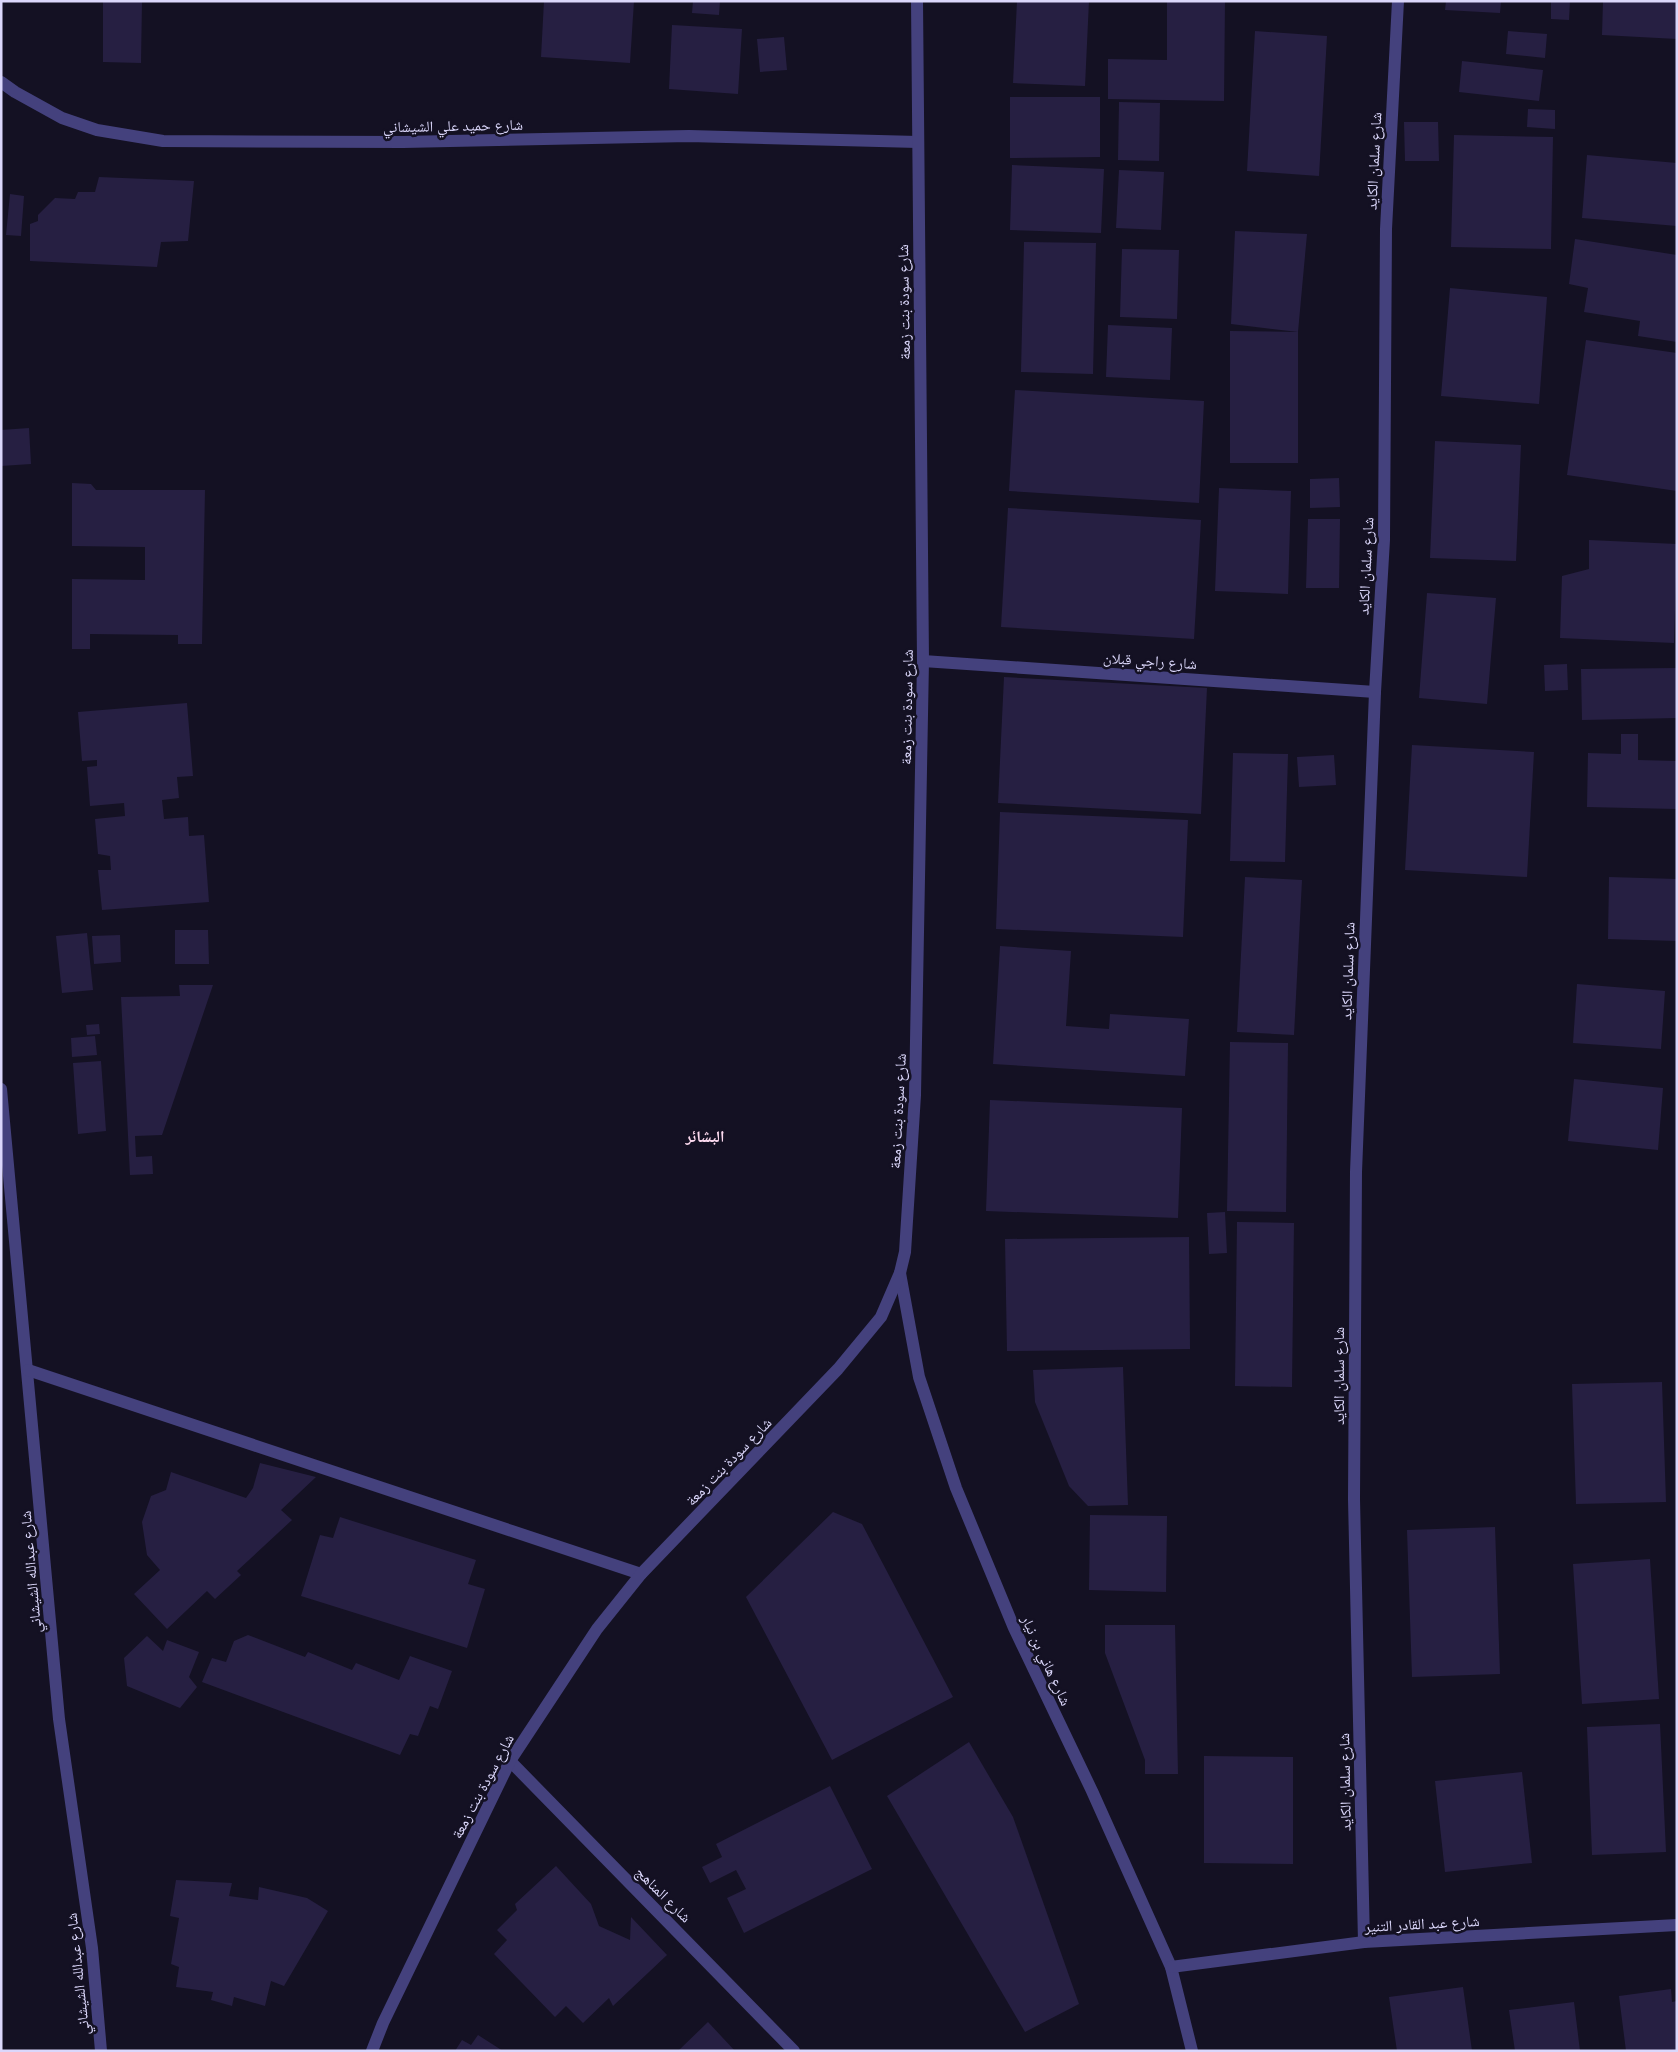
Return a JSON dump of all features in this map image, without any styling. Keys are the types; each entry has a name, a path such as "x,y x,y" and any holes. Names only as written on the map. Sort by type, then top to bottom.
{"street":[{"name":"شارع سودة بنت زمعة","path":"372,2051 383,2023 510,1761 597,1629 641,1574 838,1369 881,1316 900,1273 906,1252 915,1095 923,661 917,1"},
{"name":"شارع سلمان الكايد","path":"1364,1942 1354,1499 1356,1182 1375,692 1384,540 1386,229 1398,1"},
{"name":"شارع حميد علي الشيشاني","path":"1,82 62,118 97,130 163,141 403,142 689,136 918,142"},
{"name":"شارع راجي قبلان","path":"923,661 1375,692"},
{"name":"شارع عبدالله الشيشاني","path":"1,1089 59,1719 92,1948 101,2051"},
{"name":"شارع هاني بن نيار","path":"900,1273 919,1377 956,1488 1014,1628 1092,1791 1171,1967 1192,2051"},
{"path":"28,1370 641,1574"},
{"name":"شارع المناهج","path":"510,1761 794,2051"},
{"name":"شارع عبد القادر التنير","path":"1171,1967 1364,1942 1677,1925"}],"building":[{"path":"103,1 142,1 141,63 103,62"},
{"path":"544,1 634,1 630,63 541,57"},
{"path":"693,1 720,1 719,15 692,13"},
{"path":"1017,1 1089,1 1085,86 1013,83"},
{"path":"1167,1 1225,1 1224,101 1108,99 1108,59 1167,60"},
{"path":"1446,1 1501,1 1500,13 1445,10"},
{"path":"1551,1 1570,1 1569,20 1551,19"},
{"path":"1603,1 1677,1 1677,39 1602,35"},
{"path":"672,25 742,29 738,94 669,89"},
{"path":"1255,31 1327,36 1319,176 1247,171"},
{"path":"1508,31 1547,34 1545,58 1506,54"},
{"path":"784,37 787,70 760,72 757,39"},
{"path":"1462,61 1543,70 1539,101 1459,92"},
{"path":"1010,97 1100,97 1100,157 1010,158"},
{"path":"1119,102 1160,103 1159,161 1118,160"},
{"path":"1528,109 1555,110 1555,129 1527,127"},
{"path":"1404,122 1438,122 1439,161 1405,161"},
{"path":"1454,135 1553,137 1551,249 1451,247"},
{"path":"1587,155 1677,163 1677,226 1582,218"},
{"path":"1012,165 1104,169 1101,233 1010,230"},
{"path":"1119,170 1164,172 1161,230 1116,228"},
{"path":"99,177 194,181 188,241 161,242 157,267 30,261 30,224 38,221 38,215 55,198 75,199 78,192 95,192"},
{"path":"10,194 24,196 21,236 6,235"},
{"path":"1235,231 1307,234 1298,332 1231,324"},
{"path":"1575,239 1677,255 1677,342 1638,336 1640,321 1584,312 1588,288 1569,284"},
{"path":"1024,242 1096,243 1093,374 1021,372"},
{"path":"1122,249 1179,250 1177,319 1120,317"},
{"path":"1450,288 1547,297 1539,404 1441,396"},
{"path":"1108,325 1172,328 1170,380 1106,377"},
{"path":"1230,331 1298,332 1298,463 1230,463"},
{"path":"1586,340 1677,353 1677,491 1567,475"},
{"path":"1015,390 1204,401 1199,503 1009,491"},
{"path":"29,428 31,464 1,466 1,430"},
{"path":"1435,441 1521,445 1516,561 1430,558"},
{"path":"1339,478 1340,507 1310,508 1310,479"},
{"path":"72,483 91,484 96,490 205,490 202,644 178,644 178,635 90,634 90,649 72,649 72,579 145,580 145,547 72,546"},
{"path":"1219,488 1291,491 1288,594 1215,591"},
{"path":"1008,508 1201,520 1194,639 1001,627"},
{"path":"1308,519 1340,519 1339,588 1306,588"},
{"path":"1589,540 1677,544 1674,643 1560,638 1562,576 1589,569"},
{"path":"1427,593 1496,598 1487,704 1419,698"},
{"path":"1567,664 1568,690 1545,691 1544,665"},
{"path":"1677,668 1677,718 1582,720 1581,669"},
{"path":"1004,677 1207,688 1201,814 998,803"},
{"path":"187,703 193,776 177,777 179,798 162,800 164,819 188,817 189,836 204,835 209,902 102,910 98,870 111,870 110,856 98,854 95,819 125,816 124,803 90,806 87,767 97,766 97,760 82,761 78,712"},
{"path":"1621,734 1638,734 1638,760 1676,761 1676,809 1587,807 1588,753 1621,754"},
{"path":"1412,745 1534,752 1527,877 1405,870"},
{"path":"1233,753 1288,754 1285,862 1230,861"},
{"path":"1334,755 1336,785 1299,787 1297,757"},
{"path":"1000,812 1188,820 1183,937 996,929"},
{"path":"1245,877 1302,880 1294,1035 1237,1032"},
{"path":"1609,877 1677,879 1677,941 1608,939"},
{"path":"175,930 208,930 209,964 175,964"},
{"path":"87,933 93,990 62,993 56,936"},
{"path":"120,935 121,962 94,964 92,936"},
{"path":"1000,946 1071,951 1066,1026 1109,1029 1110,1014 1189,1019 1185,1076 993,1064"},
{"path":"1577,984 1665,991 1661,1049 1573,1043"},
{"path":"179,985 213,985 162,1135 135,1136 136,1157 152,1156 153,1174 130,1175 121,997 180,996"},
{"path":"99,1024 100,1034 87,1035 86,1025"},
{"path":"95,1036 97,1055 72,1057 71,1038"},
{"path":"1230,1042 1288,1043 1286,1212 1227,1211"},
{"path":"101,1061 106,1131 78,1134 73,1063"},
{"path":"1574,1079 1663,1088 1658,1150 1568,1141"},
{"path":"990,1100 1182,1108 1178,1218 986,1211"},
{"path":"1225,1212 1227,1253 1209,1254 1207,1213"},
{"path":"1237,1222 1294,1223 1292,1387 1235,1386"},
{"path":"1189,1237 1190,1349 1007,1351 1005,1239"},
{"path":"1123,1367 1128,1505 1088,1506 1069,1486 1035,1402 1033,1370"},
{"path":"1662,1382 1666,1502 1576,1504 1572,1384"},
{"path":"260,1463 316,1477 281,1510 292,1520 237,1571 241,1575 215,1599 207,1591 167,1629 134,1594 160,1570 147,1555 142,1522 151,1496 166,1490 171,1472 246,1498 253,1488"},
{"path":"833,1512 862,1524 953,1697 832,1760 746,1597"},
{"path":"1090,1515 1167,1516 1166,1592 1089,1590"},
{"path":"340,1517 476,1560 468,1584 485,1589 467,1648 301,1596 320,1535 333,1538"},
{"path":"1495,1527 1500,1674 1412,1677 1407,1530"},
{"path":"1650,1559 1659,1699 1582,1704 1573,1564"},
{"path":"1105,1625 1175,1625 1178,1774 1145,1774 1145,1760 1105,1653"},
{"path":"248,1635 305,1657 308,1652 352,1670 356,1663 399,1680 410,1656 452,1671 438,1709 430,1706 418,1736 410,1734 400,1755 202,1682 212,1658 226,1662 234,1641"},
{"path":"147,1636 163,1651 167,1640 199,1652 189,1677 197,1687 180,1708 127,1686 124,1658"},
{"path":"1660,1724 1666,1852 1592,1855 1587,1727"},
{"path":"969,1742 1013,1817 1079,2004 1025,2032 887,1796"},
{"path":"1204,1756 1293,1757 1293,1864 1204,1863"},
{"path":"1522,1772 1532,1863 1445,1872 1435,1781"},
{"path":"830,1786 872,1869 744,1933 727,1898 746,1889 736,1870 710,1883 702,1867 722,1857 716,1844"},
{"path":"556,1866 591,1904 599,1926 630,1940 631,1917 667,1955 613,2006 609,1998 583,2023 566,2006 555,2017 494,1954 507,1940 497,1930 517,1910 515,1904"},
{"path":"176,1880 232,1883 229,1896 258,1900 259,1887 307,1898 328,1911 284,1986 271,1981 265,2006 234,1997 232,2006 211,2000 213,1992 176,1987 179,1967 171,1964 179,1918 170,1916"},
{"path":"1463,1987 1472,2051 1397,2051 1389,1997"},
{"path":"1671,1989 1672,2002 1677,2001 1677,2051 1626,2051 1619,1996"},
{"path":"1574,2002 1580,2051 1515,2051 1509,2010"},
{"path":"708,2022 735,2051 678,2051"},
{"path":"478,2035 503,2051 455,2051 462,2040 471,2045"}],"district":[{"name":"البشائر","path":"705,1135"}]}
